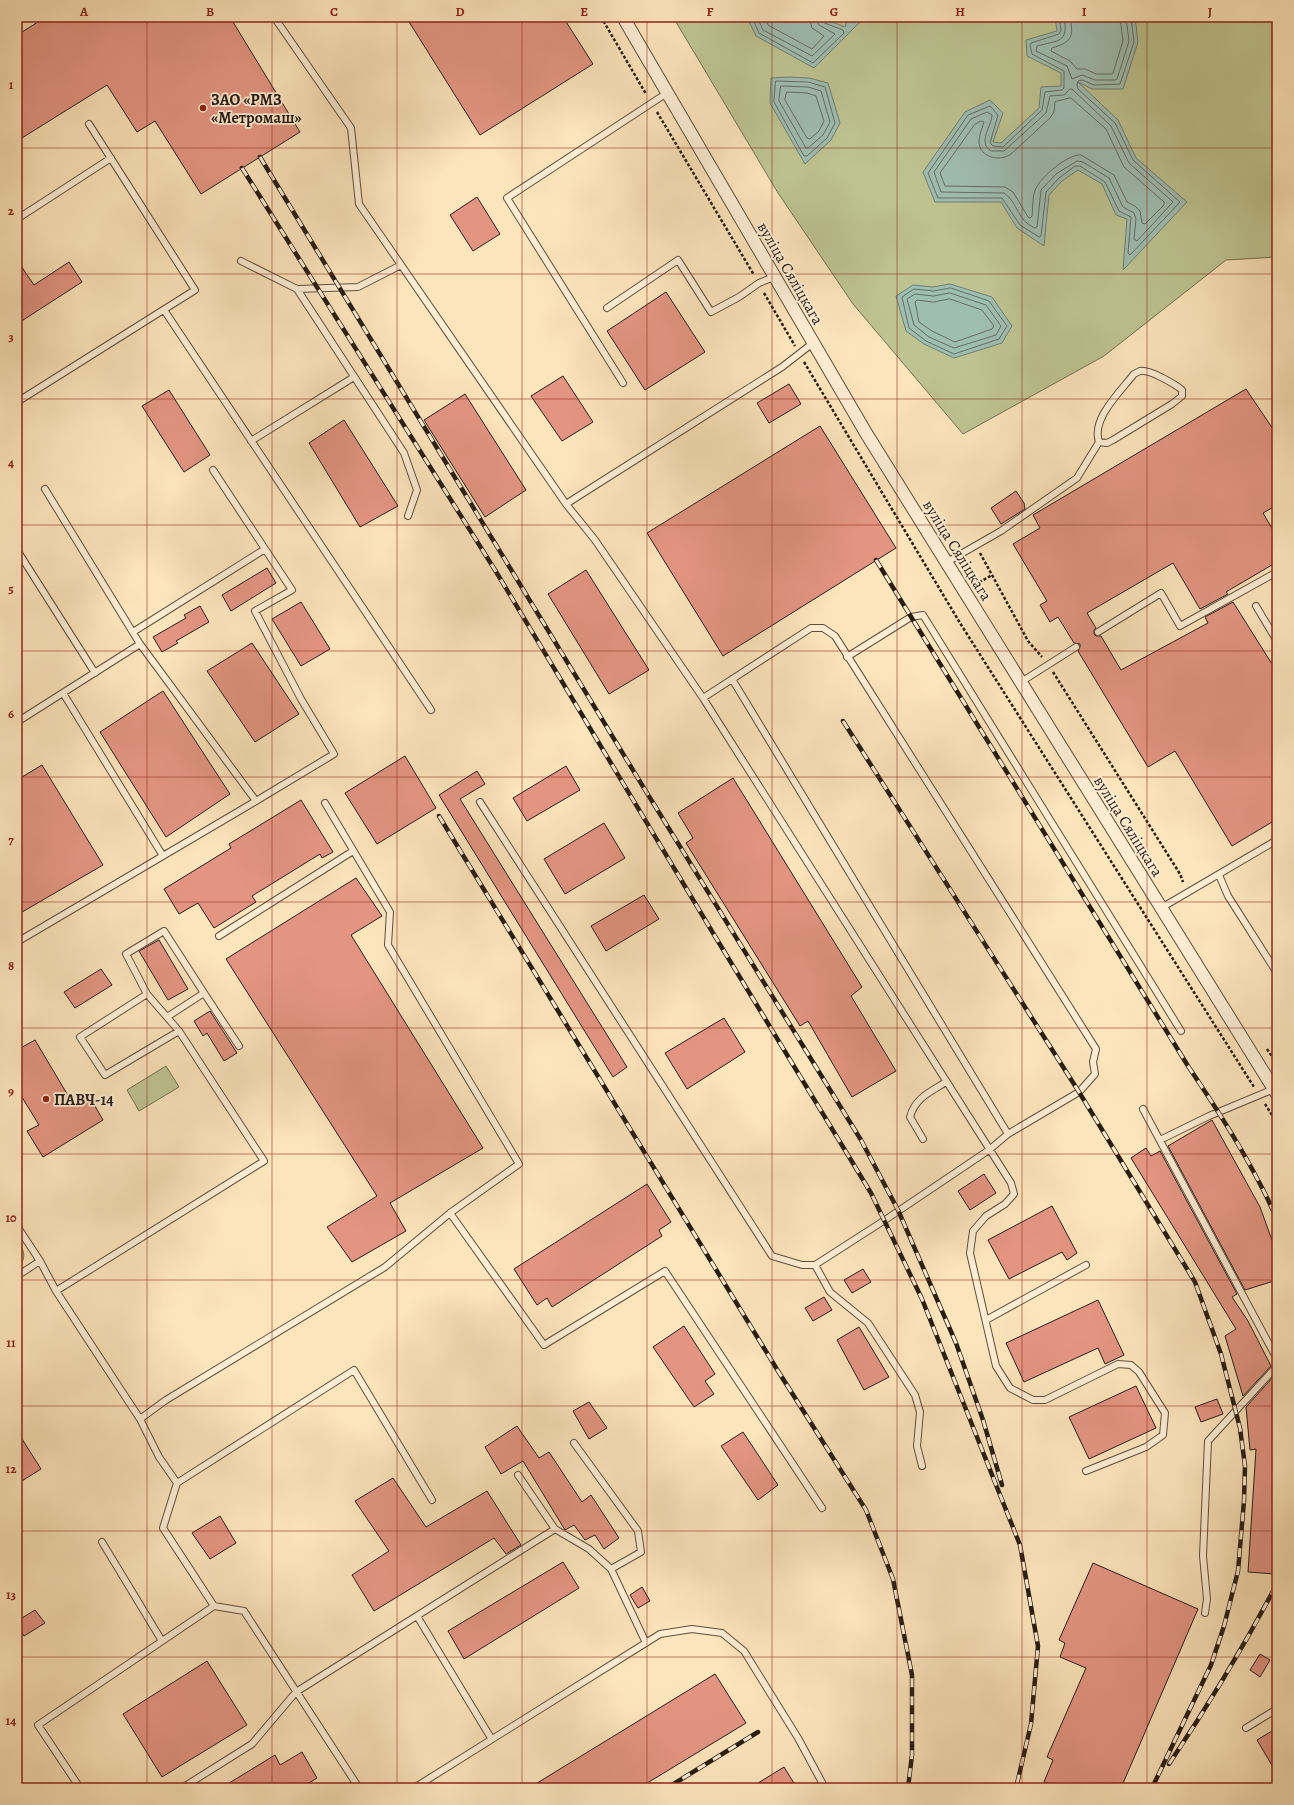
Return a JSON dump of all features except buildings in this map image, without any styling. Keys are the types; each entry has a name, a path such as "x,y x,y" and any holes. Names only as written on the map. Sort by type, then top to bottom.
{"street":[{"name":"вуліца Сяліцкага","path":"623,17 866,433 1276,1091"}],"lane":[{"path":"274,17 351,128 359,204 566,504 595,540 703,698 989,1150 1011,1182 1014,1194 1005,1204 986,1216 973,1231 970,1253 996,1366 1010,1388 1033,1400 1046,1400 1118,1364 1131,1364 1139,1372 1165,1413 1163,1435 1146,1447 1086,1471"},
{"path":"623,383 507,198 667,93"},
{"path":"17,402 195,290 89,124"},
{"path":"17,219 111,158"},
{"path":"241,260 297,289 358,287 401,265"},
{"path":"607,308 678,260 711,312 739,297 759,283 774,277"},
{"path":"297,289 404,454 417,490 408,516"},
{"path":"164,310 431,710"},
{"path":"566,504 782,367 813,343"},
{"path":"1141,371 1148,372 1182,390 1182,396 1172,404 1114,440 1099,442 1096,434 1100,419 1134,374 1141,371"},
{"path":"251,441 354,377"},
{"path":"947,562 1013,522 1077,478 1099,442"},
{"path":"17,942 334,754 301,699 255,611 292,590 213,470"},
{"path":"46,489 140,644 256,801"},
{"path":"133,632 265,549"},
{"path":"17,550 95,673"},
{"path":"1098,632 1161,593 1180,626 1277,572"},
{"path":"1256,606 1277,641"},
{"path":"848,657 912,618 923,615 1182,1031"},
{"path":"480,802 772,1256 802,1265 815,1265 989,1150 1008,1134 1079,1092 1095,1074 1093,1062 1096,1049 835,636 823,628 811,628 703,698"},
{"path":"18,719 63,693 140,644"},
{"path":"1021,682 1076,647"},
{"path":"732,679 1008,1134"},
{"path":"63,693 163,856"},
{"path":"140,1419 173,1396 385,1267 450,1213 518,1164 388,945 390,912 325,804"},
{"path":"1161,908 1277,840"},
{"path":"219,936 353,851"},
{"path":"1219,874 1228,896 1277,973"},
{"path":"56,1291 264,1161 179,1031 147,994 126,954 164,931 239,1046"},
{"path":"167,1017 204,993"},
{"path":"147,994 80,1037 105,1075 179,1031"},
{"path":"924,1139 910,1117 912,1110 916,1101 946,1082"},
{"path":"1160,1140 1209,1116 1276,1091"},
{"path":"1143,1109 1277,1359"},
{"path":"450,1213 544,1345 665,1271 822,1508"},
{"path":"17,1226 40,1262 56,1291 140,1419 158,1457 177,1483"},
{"path":"17,1276 40,1262"},
{"path":"815,1265 830,1292 868,1323 915,1395 920,1412 917,1446 922,1466"},
{"path":"986,1320 1086,1265"},
{"path":"1205,1613 1207,1599 1203,1556 1208,1441 1277,1366"},
{"path":"214,1606 163,1528 177,1483 354,1370 432,1500"},
{"path":"574,1443 638,1531 641,1552 611,1569"},
{"path":"518,1475 555,1529 589,1549 611,1569 646,1643"},
{"path":"182,1788 252,1744 296,1692 555,1529"},
{"path":"102,1542 162,1641"},
{"path":"80,1788 38,1725 214,1606 244,1611 359,1788"},
{"path":"417,1616 492,1738"},
{"path":"414,1788 660,1634 692,1629 722,1633 744,1651 798,1738 825,1788"},
{"path":"1246,1728 1277,1709"}],"path":[{"path":"976,545 1028,641 1048,665 1180,874 1188,893"},
{"path":"1264,1044 1277,1064"}],"green space":[{"path":"673,17 1277,17 1277,257 1226,260 1104,356 963,434 853,304 778,193"},
{"path":"166,1066 179,1087 139,1111 127,1090"},
{"path":"17,1240 22,1248 24,1257 23,1261 17,1267"}],"water":[{"path":"747,17 820,17 845,27 848,17 865,17 814,68 756,36"},
{"path":"1055,17 1135,17 1138,42 1123,89 1092,89 1078,82 1118,120 1136,158 1187,202 1123,270 1127,219 1116,215 1102,184 1078,170 1062,181 1049,195 1044,246 1017,228 1001,202 935,202 923,172 965,112 990,100 1003,113 993,142 1001,143 1039,108 1041,87 1061,86 1061,73 1027,56 1026,40 1057,31"},
{"path":"771,78 809,78 828,83 840,123 831,140 805,164 770,103"},
{"path":"950,284 992,297 1012,326 1002,343 954,358 924,344 906,331 896,296 913,285 933,287"}],"railway":[{"path":"260,157 639,780 861,1140 898,1210 956,1343 983,1420 1002,1485"},
{"path":"242,168 495,570 871,1193 922,1299 1020,1545 1038,1646 1031,1724 1016,1788"},
{"path":"876,560 1188,1066 1236,1141 1258,1179 1277,1219"},
{"path":"843,721 1079,1092 1195,1282 1221,1354 1240,1428 1245,1466 1244,1501 1238,1571 1224,1626 1211,1665 1152,1788"},
{"path":"439,816 778,1371 866,1510 893,1579 912,1675 912,1755 908,1788"},
{"path":"1169,1764 1225,1676 1277,1584"},
{"path":"667,1788 758,1732"}],"place":[{"name":"ЗАО «РМЗ «Метромаш»","path":"203,108"},
{"name":"ПАВЧ-14","path":"46,1099"}]}
